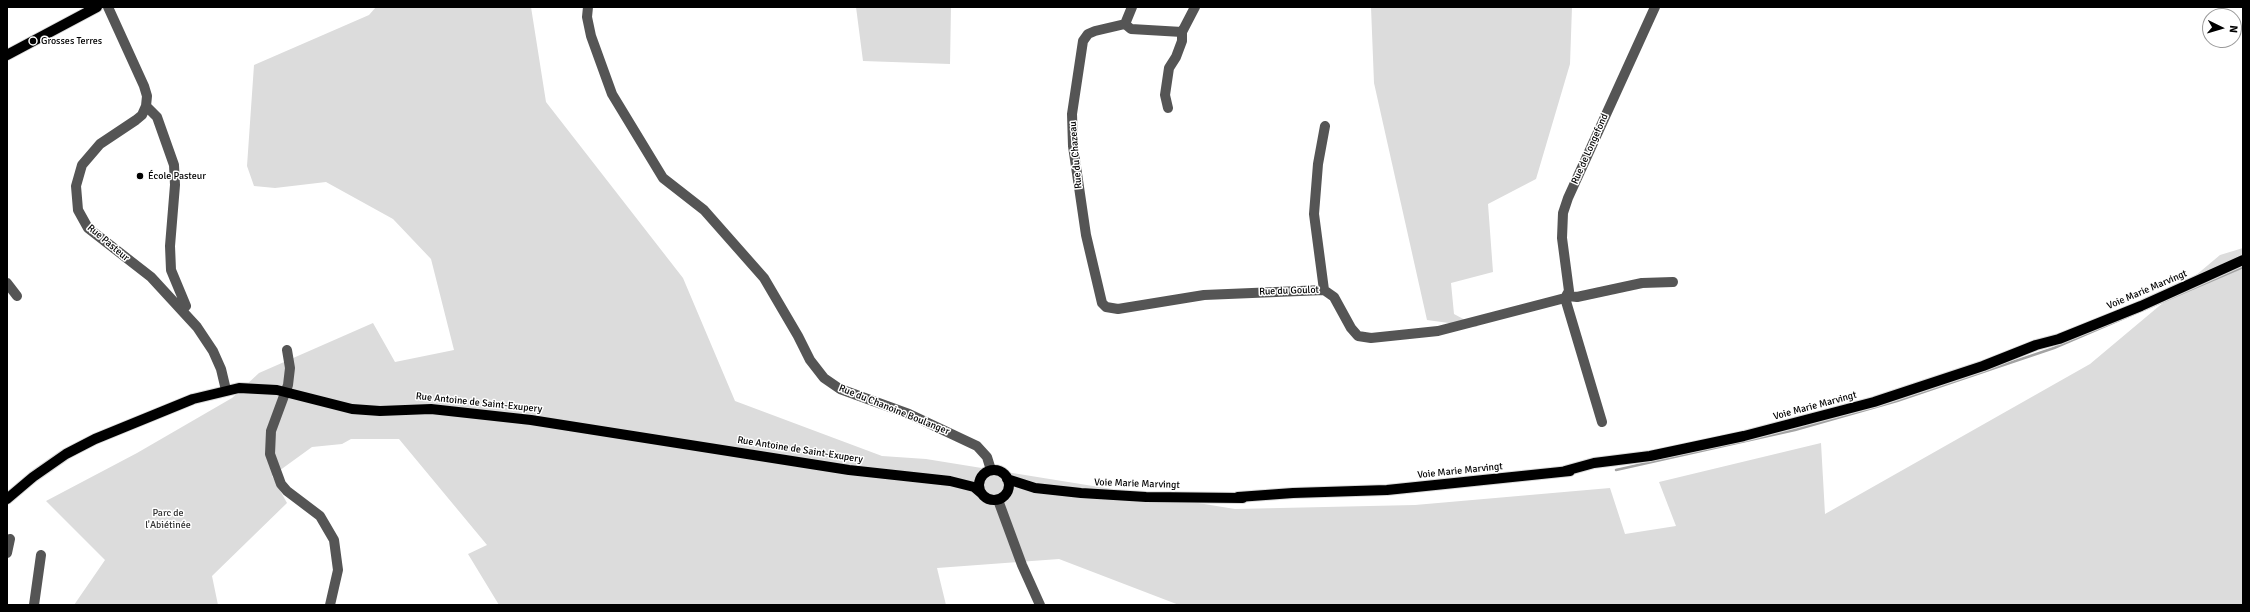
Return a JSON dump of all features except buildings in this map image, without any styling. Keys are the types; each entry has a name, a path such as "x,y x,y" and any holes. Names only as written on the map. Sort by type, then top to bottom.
{"main road":[{"path":"7,55 97,7"},
{"name":"Voie Marie Marvingt","path":"1007,479 1035,488 1126,496 1315,498 1357,492 1434,486 1619,466 1650,456 1820,417 1982,366 2036,345 2059,339 2141,306 2243,260"},
{"name":"Rue Antoine de Saint-Exupery","path":"7,499 33,477 66,454 95,439 164,410 226,390 269,389 352,409 380,411 421,408 509,417 849,470 950,481 974,487 981,493"},
{"path":"991,470 1001,472 1007,479 1007,492 998,500 990,500 981,493 978,484 981,476 991,470"},
{"name":"Rue Antoine de Saint-Exupery","path":"950,481 981,476"},
{"name":"Voie Marie Marvingt","path":"1007,492 1035,488"}],"street":[{"path":"108,7 144,86 147,96 146,106 157,117 174,165 175,185 170,246 171,270 186,306 182,310"},
{"name":"Rue du Chanoine Boulanger","path":"588,7 587,16 591,36 612,94 663,178 674,189 704,210 764,278 798,336 810,360 824,378 840,389 916,417 977,446 987,457 991,470"},
{"path":"1132,7 1125,24 1131,29 1182,32"},
{"path":"1168,108 1165,95 1169,68 1182,41 1182,32 1195,7"},
{"name":"Rue de Longefond","path":"1602,422 1566,297 1569,291 1562,226 1563,213 1568,198 1654,7"},
{"name":"Rue du Chazeau","path":"1106,307 1102,303 1086,235 1073,146 1072,114 1083,41 1088,34 1095,31 1125,24"},
{"name":"Rue Pasteur","path":"146,106 142,115 100,144 90,153 78,174 75,194 76,206 88,228 151,278 182,310 213,351 221,369 226,390"},
{"path":"1324,290 1314,214 1318,164 1325,126"},
{"name":"Rue du Goulot","path":"1106,307 1118,309 1204,295 1324,290 1334,297 1351,328 1358,336 1371,338 1438,331 1566,297 1577,297 1642,283 1673,282"},
{"path":"7,283 17,296"},
{"path":"287,350 290,368 286,392 271,431 269,443 270,460 284,488 320,516 334,540 338,570 330,605"},
{"path":"998,500 1022,565 1040,605"},
{"path":"7,553 10,539"},
{"path":"34,605 41,555"}],"green space":[{"name":"Parc de l'Abiétinée","path":"376,7 531,7 546,102 683,278 735,401 882,456 926,459 1235,509 1415,505 1610,488 1625,534 1676,526 1659,482 1821,443 1825,514 2090,364 2220,255 2243,248 2243,605 1179,605 1059,559 937,568 946,605 499,605 468,554 487,545 399,439 351,439 342,444 312,447 272,476 287,503 212,576 218,605 74,605 105,560 46,501 137,453 232,398 259,373 373,323 395,362 454,350 431,259 393,219 326,182 275,188 254,186 247,166 254,65 369,15"},
{"path":"856,7 951,7 950,64 863,61"},
{"path":"1371,7 1572,7 1570,64 1536,179 1488,204 1493,272 1451,283 1454,314 1478,327 1427,320 1374,83"}],"waterway":[{"path":"1616,470 1795,430 1897,401 2054,348 2243,267"}],"place":[{"name":"Grosses Terres","path":"33,41"},
{"name":"École Pasteur","path":"140,176"}]}
